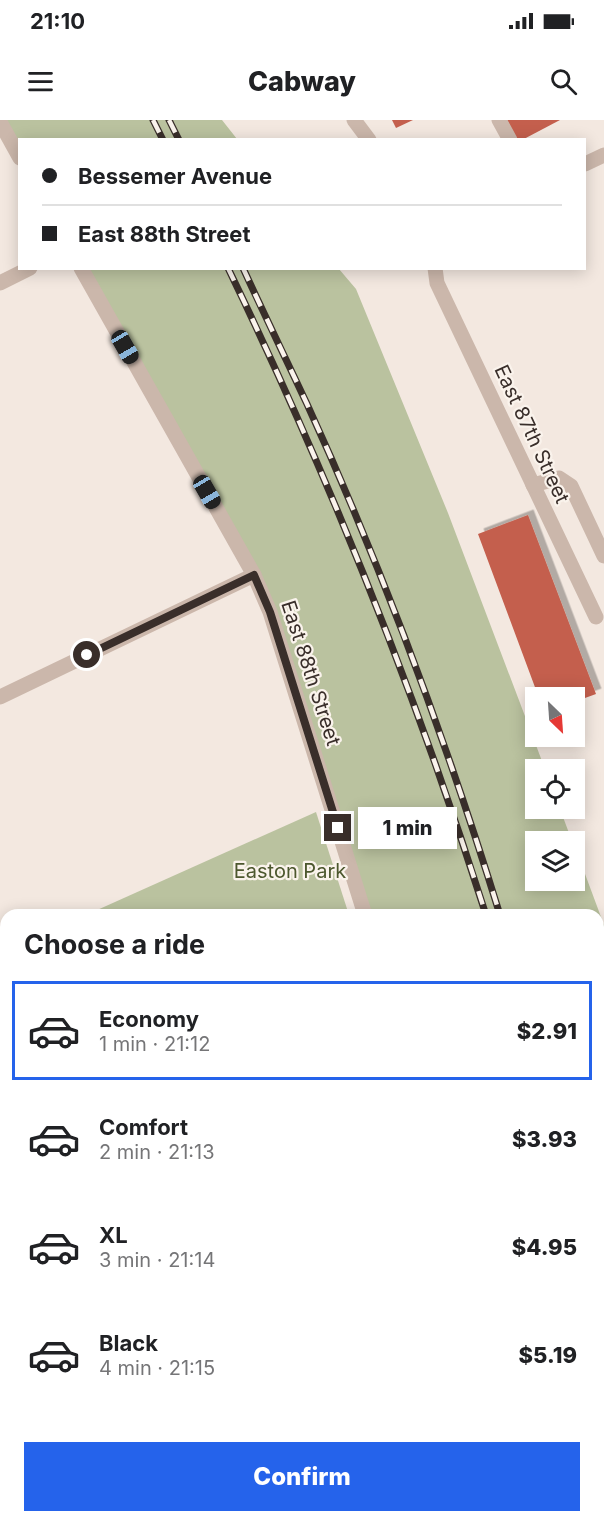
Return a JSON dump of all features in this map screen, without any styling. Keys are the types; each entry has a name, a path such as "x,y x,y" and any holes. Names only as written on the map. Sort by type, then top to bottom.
{"street":[{"path":"354,120 368,138"},
{"path":"499,120 509,138"},
{"path":"0,122 18,154"},
{"path":"586,164 604,155"},
{"path":"0,283 26,270"},
{"name":"East 88th Street","path":"82,270 254,575 270,612 363,909"},
{"name":"East 87th Street","path":"435,270 437,282 596,617"},
{"path":"533,485 559,478 571,486 604,556"},
{"path":"0,697 254,575"}],"green space":[{"path":"0,120 222,120 236,138 18,138 18,156"},
{"path":"82,270 340,270 356,289 448,513 525,716 525,747 537,747 541,759 525,759 525,819 564,819 568,831 525,831 525,891 585,891 585,874 598,909 363,909 270,612"},
{"name":"Easton Park","path":"316,812 347,909 99,909"}],"building":[{"path":"392,120 413,120 396,128"},
{"path":"507,120 560,120 526,138 516,138"},
{"path":"528,515 596,694 585,698 585,687 535,687 478,534"}],"railway":[{"path":"153,120 162,138"},
{"path":"169,120 178,138"},
{"path":"229,270 301,426 369,587 430,750 484,909"},
{"path":"244,270 335,466 387,592 458,786 498,909"}],"route":[{"path":"87,655 254,575 270,612 338,828"}]}
